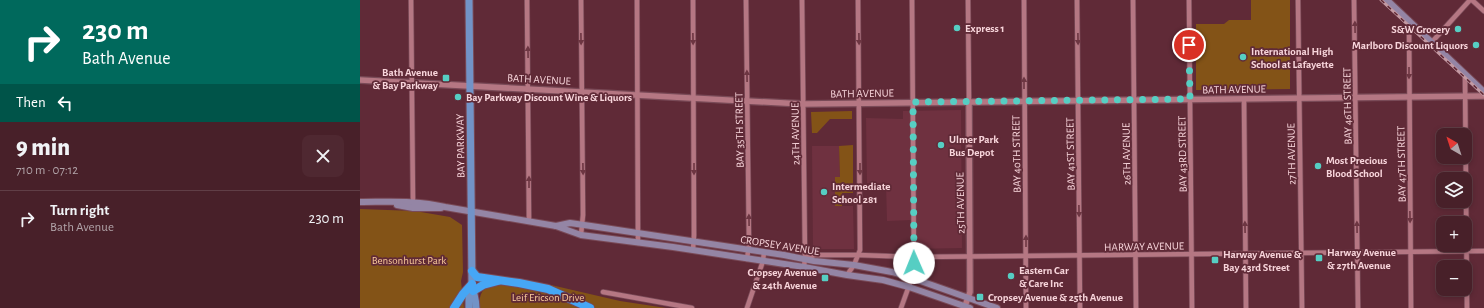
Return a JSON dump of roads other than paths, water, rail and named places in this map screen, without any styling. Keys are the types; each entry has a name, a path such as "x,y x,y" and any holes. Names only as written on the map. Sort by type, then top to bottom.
{"highway":[{"path":"472,271 477,276 548,289 590,308"},
{"path":"454,308 463,294 472,288 501,280"}],"main road":[{"name":"BAY PARKWAY","path":"469,0 472,211 472,288 469,308"},
{"path":"1387,0 1484,92"},
{"name":"CROPSEY AVENUE","path":"360,202 413,205 432,204 556,226 581,235 693,250 883,280 909,287 966,307"},
{"name":"CROPSEY AVENUE","path":"556,226 570,223 748,249 805,258 814,261 854,265 912,278 997,308"},
{"name":"BAY PARKWAY","path":"472,288 476,297 476,308"}],"street":[{"path":"411,0 413,205"},
{"path":"527,0 529,221"},
{"path":"581,0 583,215 581,235"},
{"path":"637,0 638,243"},
{"path":"693,0 693,250"},
{"name":"BAY 35TH STREET","path":"746,0 747,259"},
{"name":"24TH AVENUE","path":"802,0 804,267"},
{"path":"847,275 854,265 860,250 858,0"},
{"path":"901,308 914,272 912,0"},
{"name":"25TH AVENUE","path":"966,307 970,292 968,0"},
{"name":"BAY 40TH STREET","path":"1024,0 1026,308"},
{"name":"BAY 41ST STREET","path":"1077,0 1080,308"},
{"name":"26TH AVENUE","path":"1133,0 1136,308"},
{"name":"BAY 43RD STREET","path":"1189,0 1192,308"},
{"name":"27TH AVENUE","path":"1298,0 1302,308"},
{"name":"BAY 46TH STREET","path":"1354,0 1358,308"},
{"path":"1431,43 1471,0 1484,11"},
{"name":"BAY 47TH STREET","path":"1409,20 1411,308"},
{"path":"1465,74 1467,216"},
{"name":"BATH AVENUE","path":"360,80 803,104 1484,96"},
{"path":"1244,99 1246,308"},
{"name":"HARWAY AVENUE","path":"1472,251 1484,251"},
{"path":"747,308 763,261 764,252"},
{"name":"HARWAY AVENUE","path":"805,258 815,255 970,257 1436,252"},
{"path":"1467,252 1467,308"},
{"path":"603,292 692,308"}],"railway":[{"path":"1381,0 1484,95"}],"place":[{"name":"Express 1","path":"957,28"},
{"name":"S&W Grocery","path":"1458,29"},
{"name":"Marlboro Discount Liquors","path":"1476,45"},
{"name":"International High School at Lafayette","path":"1243,57"},
{"name":"Bath Avenue & Bay Parkway","path":"446,78"},
{"name":"Bay Parkway Discount Wine & Liquors","path":"458,97"},
{"name":"Ulmer Park Bus Depot","path":"941,145"},
{"name":"Most Precious Blood School","path":"1318,166"},
{"name":"Intermediate School 281","path":"824,192"},
{"name":"Harway Avenue & 27th Avenue","path":"1319,258"},
{"name":"Harway Avenue & Bay 43rd Street","path":"1215,260"},
{"name":"Eastern Car & Care Inc","path":"1011,276"},
{"name":"Cropsey Avenue & 24th Avenue","path":"825,278"},
{"name":"Cropsey Avenue & 25th Avenue","path":"980,297"}],"park label":[{"name":"Bensonhurst Park","path":"409,260"},
{"name":"Leif Ericson Drive","path":"548,297"}]}
